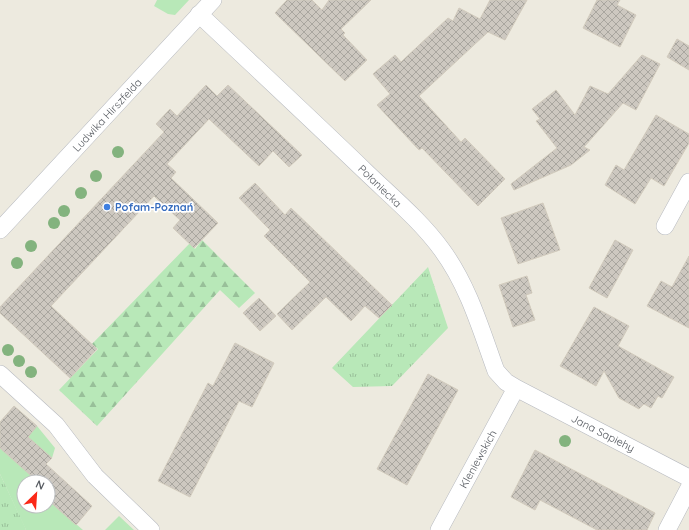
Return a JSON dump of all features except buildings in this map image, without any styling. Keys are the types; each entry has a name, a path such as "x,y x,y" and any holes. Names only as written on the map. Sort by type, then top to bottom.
{"street":[{"name":"Ludwika Hirszfelda","path":"0,230 213,0"},
{"name":"Połaniecka","path":"199,14 293,101 416,221 442,250 458,276 470,301 496,371 506,382 516,388"},
{"path":"665,226 689,182"},
{"path":"0,374 56,425 95,476 151,530"},
{"name":"Jana Sapiehy","path":"516,388 689,478"},
{"name":"Kleniewskich","path":"439,530 516,388"},
{"path":"667,530 689,488"}],"green space":[{"path":"157,0 189,0 175,15 168,14 154,6"},
{"path":"202,240 255,293 239,308 220,290 97,426 59,390 98,349 92,344 190,243 195,249"},
{"path":"428,267 448,328 392,386 353,387 332,368"},
{"path":"37,426 55,448 52,458 41,449 42,468 36,474 16,474 16,508 0,474 0,448 10,457"},
{"path":"0,474 16,508 16,514 19,514 26,530 0,530"},
{"path":"56,507 83,530 26,530 19,514 56,514"},
{"path":"119,516 134,530 105,530"}],"place":[{"name":"Pofam-Poznań","path":"107,207"}]}
